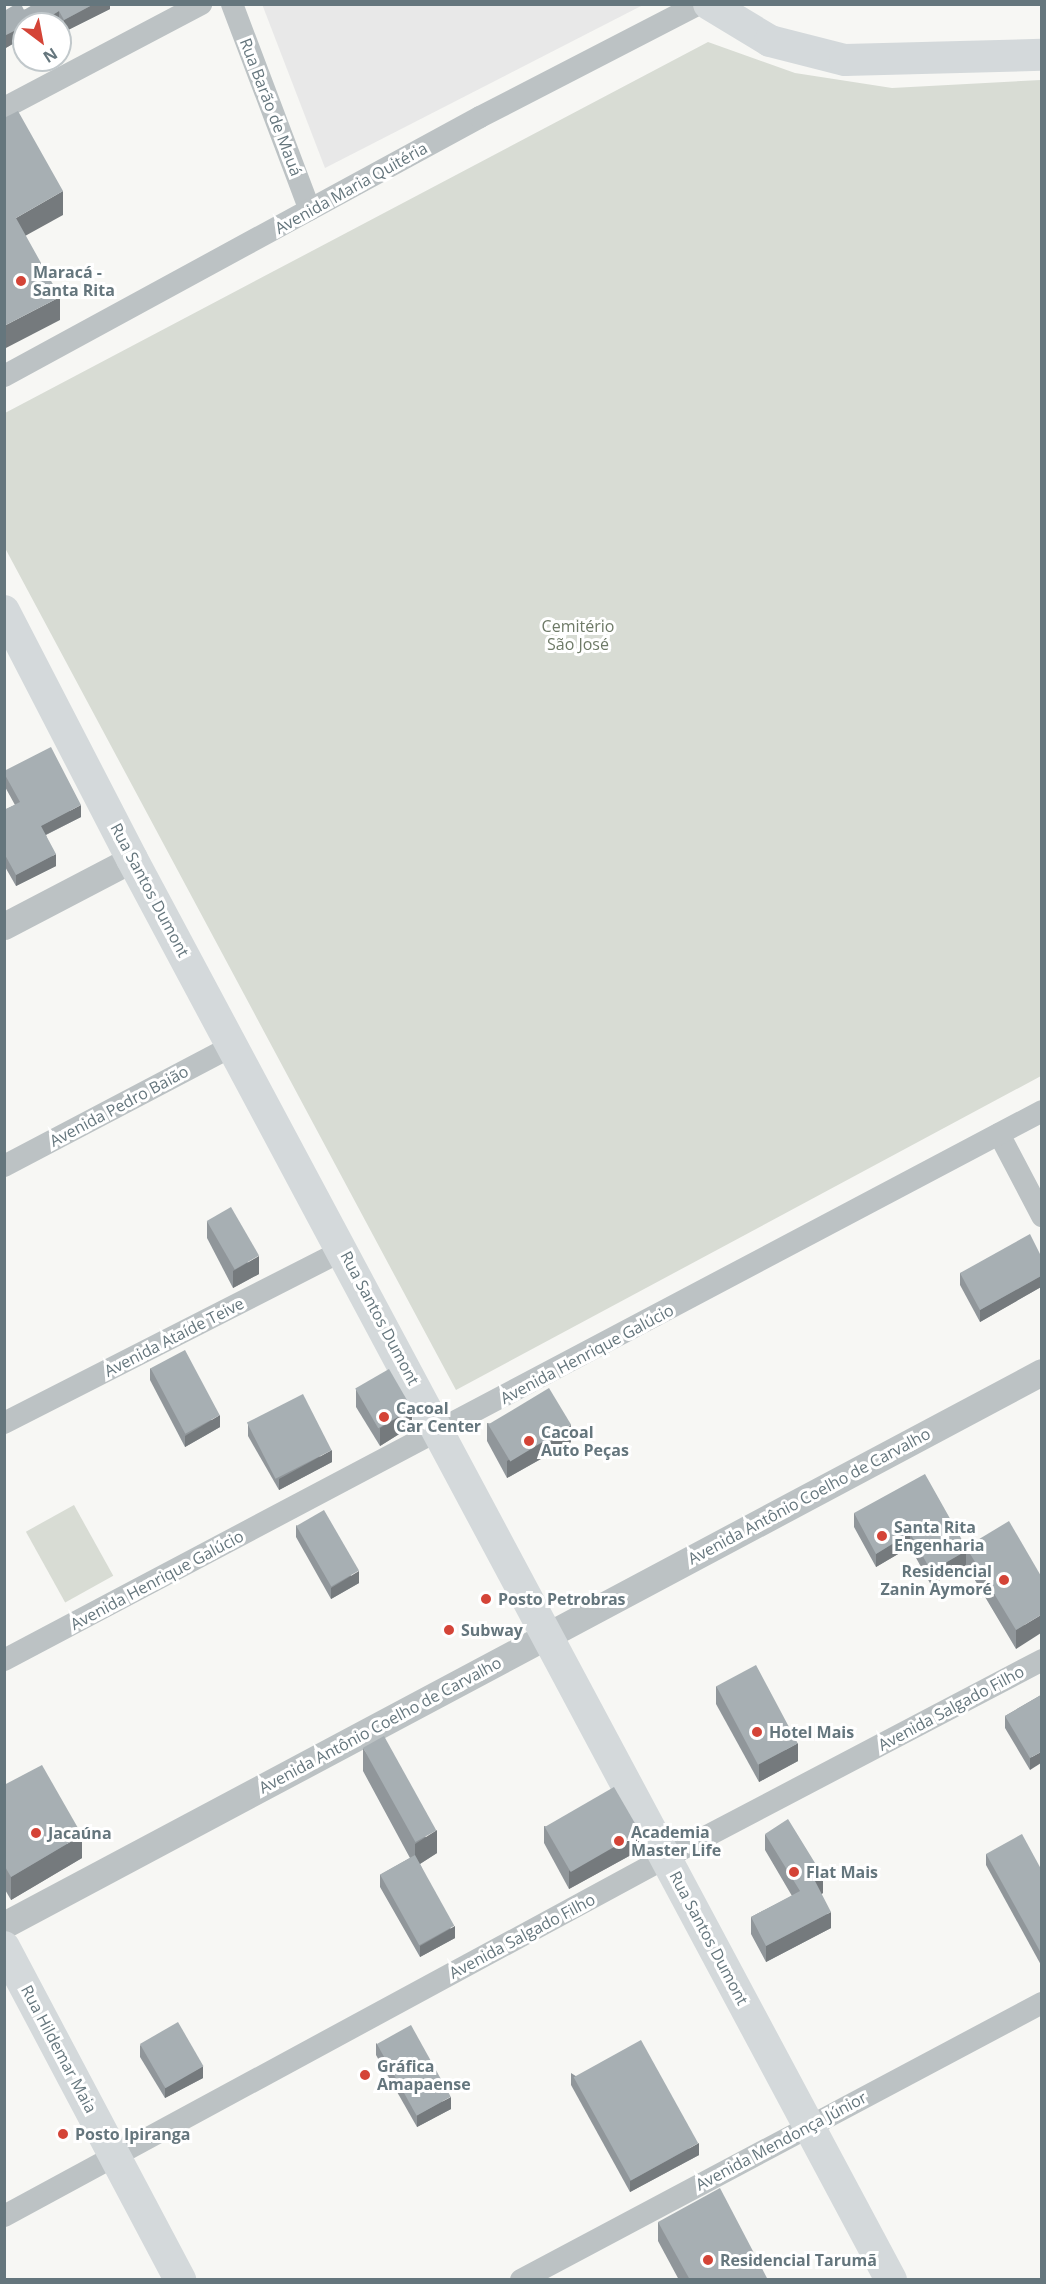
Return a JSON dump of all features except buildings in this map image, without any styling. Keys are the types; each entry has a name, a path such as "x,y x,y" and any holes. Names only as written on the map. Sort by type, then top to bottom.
{"main road":[{"path":"709,4 770,41 845,60 1041,55"},
{"name":"Rua Santos Dumont","path":"6,617 891,2280"},
{"name":"Rua Hildemar Maia","path":"4,1947 116,2155 180,2280"}],"street":[{"path":"4,108 201,4"},
{"name":"Rua Barão de Mauá","path":"232,4 310,210"},
{"name":"Avenida Maria Quitéria","path":"4,376 310,210 699,4"},
{"path":"4,904 129,851"},
{"path":"4,926 129,851"},
{"name":"Avenida Pedro Baião","path":"4,1166 233,1046"},
{"name":"Avenida Henrique Galúcio","path":"4,1660 441,1432 1041,1111"},
{"path":"999,1134 1041,1216"},
{"name":"Avenida Ataíde Teive","path":"4,1424 344,1250"},
{"name":"Avenida Antônio Coelho de Carvalho","path":"4,1925 1041,1372"},
{"name":"Avenida Salgado Filho","path":"4,2216 667,1857 1041,1660"},
{"name":"Avenida Mendonça Júnior","path":"521,2280 1041,2003"}],"shaded area":[{"path":"262,4 643,4 643,5 325,168"}],"green space":[{"name":"Cemitério São José","path":"708,42 795,73 892,88 1041,80 1041,1076 456,1390 5,548 5,413"},
{"path":"74,1505 113,1576 65,1603 26,1532"}],"place":[{"name":"Maracá - Santa Rita","path":"21,281"},
{"name":"Cacoal Car Center","path":"384,1417"},
{"name":"Cacoal Auto Peças","path":"529,1441"},
{"name":"Santa Rita Engenharia","path":"882,1536"},
{"name":"Residencial Zanin Aymoré","path":"1004,1580"},
{"name":"Posto Petrobras","path":"486,1599"},
{"name":"Subway","path":"449,1630"},
{"name":"Hotel Mais","path":"757,1732"},
{"name":"Jacaúna","path":"36,1833"},
{"name":"Academia Master Life","path":"619,1841"},
{"name":"Flat Mais","path":"794,1872"},
{"name":"Gráfica Amapaense","path":"365,2075"},
{"name":"Posto Ipiranga","path":"63,2134"},
{"name":"Residencial Tarumã","path":"708,2260"}]}
